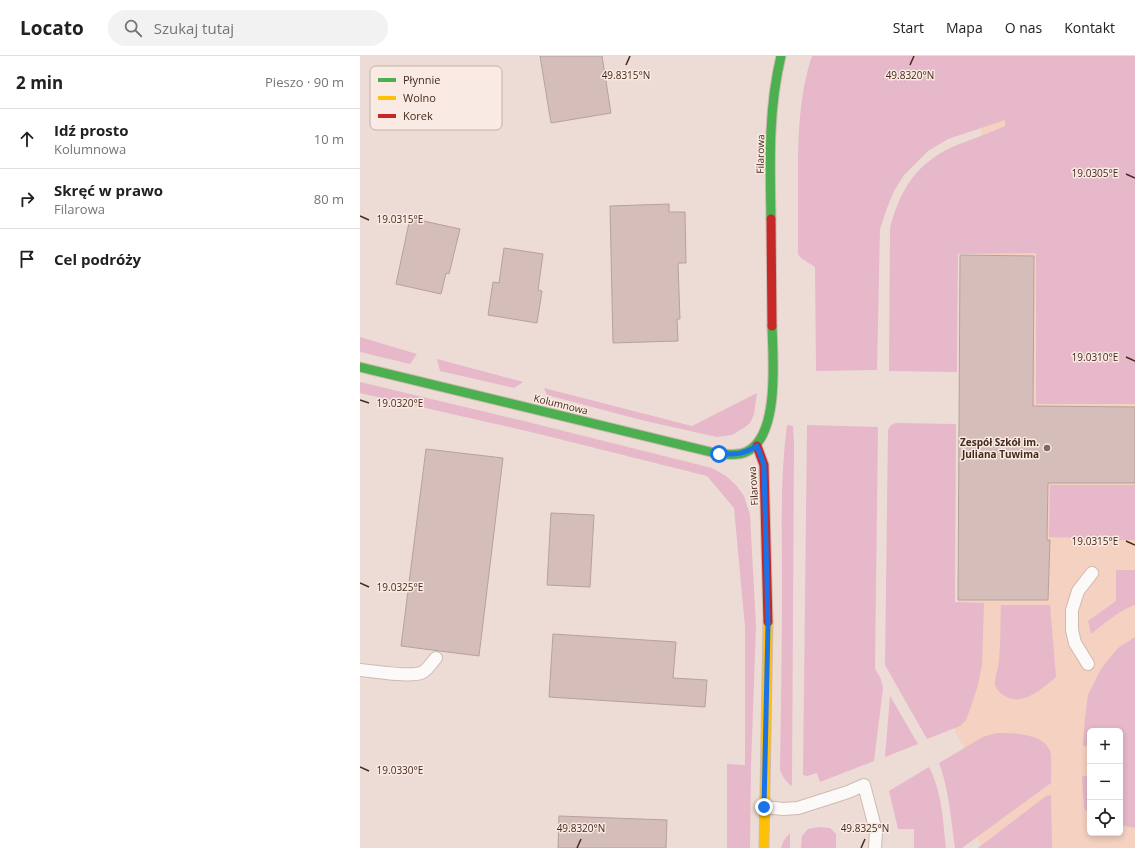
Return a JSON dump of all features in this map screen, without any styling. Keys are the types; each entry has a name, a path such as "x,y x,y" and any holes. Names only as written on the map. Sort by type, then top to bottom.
{"street":[{"name":"Filarowa","path":"764,848 768,625 764,465 757,446 765,434 769,422 771,394 773,360 771,129 773,99 781,56"},
{"name":"Kolumnowa","path":"360,367 719,454 746,453 757,446"}],"lane":[{"path":"1088,664 1075,643 1072,630 1072,610 1078,591 1092,573"},
{"path":"360,670 411,675 423,672 436,658"},
{"path":"764,807 782,809 798,808 848,792 864,785 876,831 875,848"}],"shaded area":[{"path":"812,56 1135,56 1135,404 1036,404 1036,253 958,254 957,372 889,371 890,228 900,199 916,173 932,159 950,148 1005,126 1005,120 948,139 928,151 904,175 894,191 880,229 877,370 816,371 815,267 801,258 798,254 798,163 800,116 804,86"},
{"path":"1135,56 1135,848 981,848 977,837 965,748 958,738 954,728 958,600 960,255 982,255 981,127"},
{"path":"360,337 417,354 410,364 360,352"},
{"path":"437,359 523,382 514,388 440,371"},
{"path":"360,382 712,468 726,476 736,485 744,496 750,515 756,626 751,766 750,848 727,848 727,764 745,765 745,627 734,508 707,476 535,433 360,393"},
{"path":"544,388 692,426 757,393 754,414 750,423 732,435 717,437 641,420 547,395"},
{"path":"896,423 956,424 955,602 984,603 982,664 978,685 966,720 960,726 927,739 885,665 888,430 891,425"},
{"path":"787,425 793,426 794,443 792,786 784,779 780,770 782,503 783,464"},
{"path":"807,425 878,427 875,669 881,679 883,688 874,761 820,782 817,773 807,776 803,775"},
{"path":"1050,485 1135,485 1135,540 1088,540 1088,538 1049,537"},
{"path":"1116,570 1135,570 1135,605 1117,614 1091,634 1088,621 1116,601"},
{"path":"1001,605 1050,605 1056,677 1039,691 1025,698 1012,699 1005,696 995,685 1000,653"},
{"path":"1135,637 1135,828 1123,826 1123,728 1087,728 1087,746 1083,746 1088,695 1101,669 1118,648"},
{"path":"890,696 918,744 885,757"},
{"path":"997,733 1027,735 1035,737 1047,745 1051,754 1051,783 962,848 955,848 947,794 939,763 983,737"},
{"path":"929,767 937,786 943,817 946,848 914,848 914,829 898,829 889,791"},
{"path":"1082,776 1087,776 1087,812 1084,808"},
{"path":"1051,795 1052,848 978,848 1046,796"},
{"path":"819,827 830,828 836,834 836,848 801,848 802,836 808,829"},
{"path":"790,833 790,848 781,848 784,840"}],"building":[{"path":"540,56 602,56 611,113 551,123"},
{"path":"669,204 669,212 685,212 686,263 678,263 680,319 677,319 678,341 613,343 610,206"},
{"path":"410,218 460,229 449,274 446,273 441,294 396,284"},
{"path":"504,248 543,254 538,290 542,291 537,323 488,315 493,282 499,283"},
{"name":"Zespół Szkół im. Juliana Tuwima","path":"960,255 1034,256 1033,406 1135,407 1135,483 1048,483 1047,540 1050,540 1048,600 958,600"},
{"path":"426,449 503,458 479,656 401,646"},
{"path":"551,513 594,515 590,587 547,585"},
{"path":"553,634 676,642 673,678 707,680 705,707 549,697"},
{"path":"559,816 667,820 666,848 558,848"}],"traffic: fast":[{"path":"771,219 770,157 772,117 781,56"},
{"path":"360,367 719,454 736,454 746,452 757,444 765,430 772,395 772,326"}],"traffic: slow":[{"path":"764,848 768,622"}],"traffic: jam":[{"path":"771,219 772,326"},
{"path":"757,446 764,465 768,622"}],"place":[{"name":"Zespół Szkół im. Juliana Tuwima","path":"1047,448"}],"route":[{"path":"719,454 746,453 757,446 764,465 768,625 764,807"}]}
